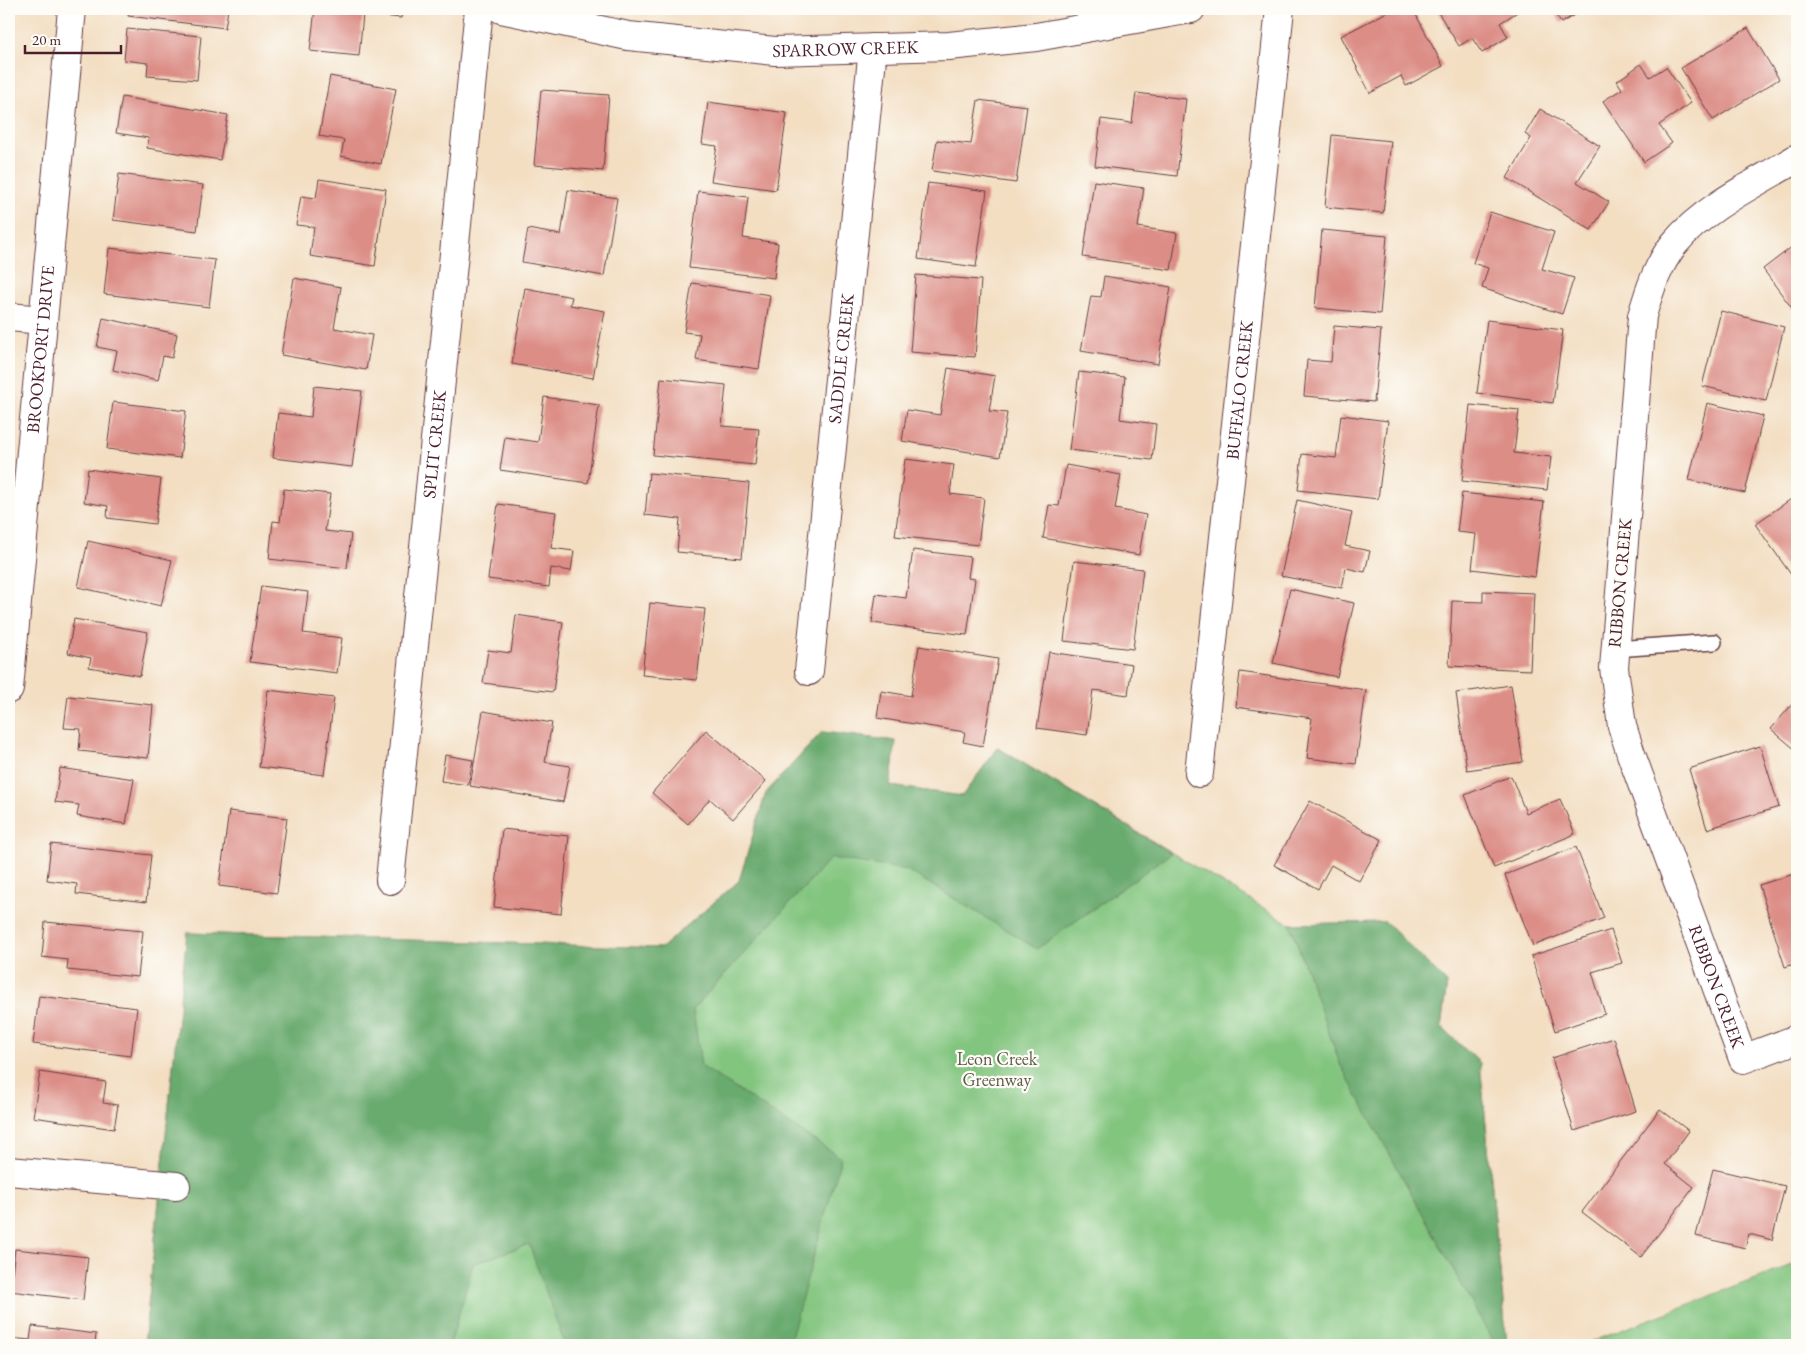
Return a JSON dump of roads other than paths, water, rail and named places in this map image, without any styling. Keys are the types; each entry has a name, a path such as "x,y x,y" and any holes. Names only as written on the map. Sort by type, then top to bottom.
{"street":[{"name":"BROOKPORT DRIVE","path":"9,689 72,9"},
{"name":"SPLIT CREEK","path":"390,880 479,9"},
{"name":"SPARROW CREEK","path":"501,9 628,36 775,51 949,46 1036,37 1190,9"},
{"name":"BUFFALO CREEK","path":"1199,772 1280,9"},
{"name":"SADDLE CREEK","path":"809,670 873,48"},
{"name":"RIBBON CREEK","path":"1797,158 1711,212 1675,244 1650,285 1642,316 1614,668 1622,726 1743,1059 1797,1039"},
{"path":"9,317 43,320"},
{"path":"9,1171 176,1186"}],"lane":[{"path":"1615,649 1714,642"}],"park label":[{"name":"Leon Creek Greenway","path":"997,1069"}]}
